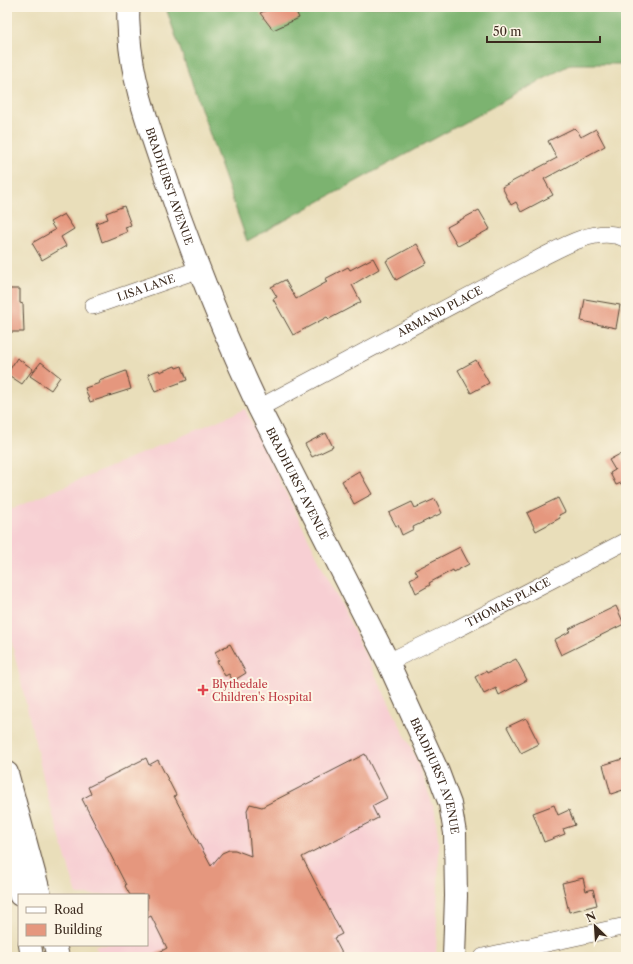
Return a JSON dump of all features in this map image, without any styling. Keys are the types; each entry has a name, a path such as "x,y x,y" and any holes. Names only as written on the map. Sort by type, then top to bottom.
{"main road":[{"name":"BRADHURST AVENUE","path":"128,7 130,57 140,101 172,195 216,312 259,408 388,662 438,772 451,806 455,833 456,896 454,957"},
{"path":"7,773 40,894"},
{"path":"7,828 20,894"},
{"path":"30,946 32,957"},
{"path":"54,946 58,957"}],"street":[{"name":"ARMAND PLACE","path":"259,408 571,243 588,237 605,234 615,235 626,239"},
{"name":"LISA LANE","path":"93,306 200,269"},
{"name":"THOMAS PLACE","path":"388,662 455,630 626,541"},
{"path":"483,957 626,926"}],"shaded area":[{"name":"Blythedale Children's Hospital","path":"245,409 416,758 435,811 439,848 436,957 100,957 95,946 148,946 148,894 77,894 48,798 7,622 7,511"}],"green space":[{"path":"169,7 626,7 626,64 571,64 247,241 167,11"}],"building":[{"path":"274,7 294,7 299,18 273,30 260,13"},
{"path":"574,128 581,137 596,129 605,146 544,179 553,195 521,212 516,202 511,205 502,187 557,158 548,141"},
{"path":"124,206 131,225 125,227 127,232 102,242 96,223 108,219 106,213"},
{"path":"479,210 490,229 458,246 447,227"},
{"path":"64,214 74,229 61,237 66,246 42,260 32,243 55,230 50,222"},
{"path":"417,244 427,263 396,280 386,261"},
{"path":"373,258 379,269 352,285 361,302 329,319 327,317 293,335 273,299 277,297 271,287 285,280 296,299 327,282 325,279 348,267 350,270"},
{"path":"7,289 20,289 20,303 23,304 24,332 7,332"},
{"path":"585,299 620,305 616,328 581,321"},
{"path":"17,358 33,369 22,384 7,374"},
{"path":"476,360 489,383 471,393 458,370"},
{"path":"41,362 60,377 51,390 30,376"},
{"path":"175,366 176,368 182,366 187,380 155,392 148,374 159,370 160,372"},
{"path":"126,371 131,389 90,402 85,388"},
{"path":"326,433 333,447 312,457 305,444"},
{"path":"620,454 626,464 626,491 621,483 616,485 610,473 615,470 609,460"},
{"path":"359,471 372,494 354,504 342,481"},
{"path":"558,498 565,512 559,515 560,518 536,531 527,513"},
{"path":"435,499 442,513 413,527 414,529 402,535 398,525 396,526 389,513 412,502 415,508"},
{"path":"460,547 469,564 454,572 453,570 429,583 430,585 416,593 410,579 418,575 415,570"},
{"path":"616,606 624,624 561,655 554,640 571,631 569,629"},
{"path":"230,644 246,673 233,681 229,674 225,676 217,661 219,660 215,652"},
{"path":"516,659 527,680 499,695 496,688 484,694 475,677"},
{"path":"526,718 539,744 521,753 507,727"},
{"path":"365,754 387,798 372,806 378,818 302,857 342,934 334,938 344,957 150,957 167,948 151,916 148,918 148,894 129,894 82,799 91,794 88,787 146,758 149,765 158,760 176,795 174,796 211,866 222,853 229,850 235,850 251,856 247,810 250,804 262,807"},
{"path":"626,758 626,789 611,794 603,765"},
{"path":"554,805 558,815 569,810 575,825 563,829 565,834 544,842 533,813"},
{"path":"583,878 586,891 593,889 597,905 569,912 562,883"}],"place":[{"name":"Blythedale Children's Hospital","path":"203,690"}]}
